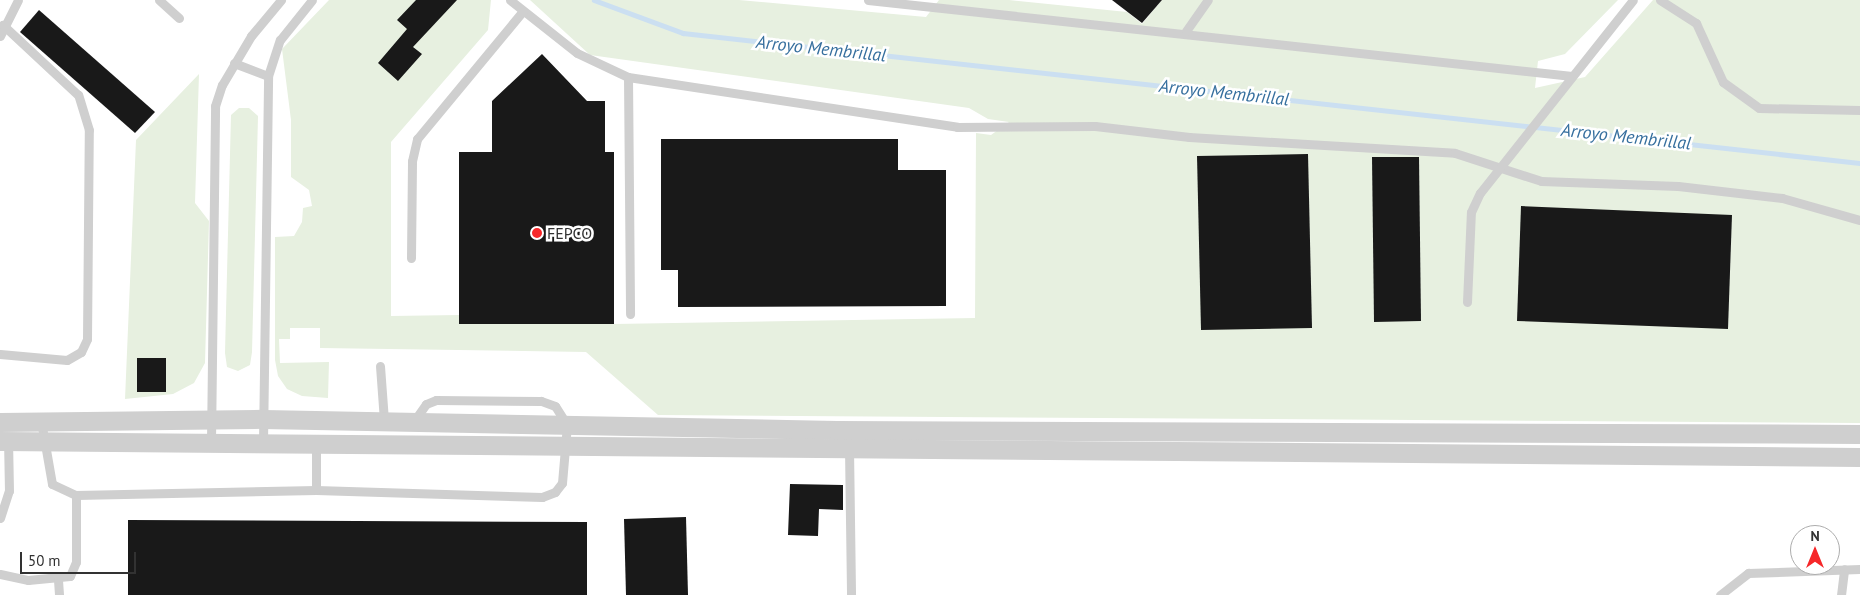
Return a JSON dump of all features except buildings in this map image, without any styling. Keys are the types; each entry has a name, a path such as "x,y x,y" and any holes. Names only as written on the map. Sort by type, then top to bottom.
{"street":[{"path":"4,441 41,430 212,419 414,420 568,425 1249,432 1860,434"},
{"path":"0,422 41,430 211,442 263,443 1860,457"},
{"path":"1249,432 1250,451"}],"lane":[{"path":"0,36 3,25 18,0"},
{"path":"159,0 179,18"},
{"path":"211,442 215,106 234,63 281,0"},
{"path":"263,443 268,76 280,40 312,0"},
{"path":"510,0 577,53 628,76 957,127 1127,128 1188,137 1455,153 1541,181 1678,186 1782,198 1860,220"},
{"path":"868,0 1186,31 1572,76"},
{"path":"1186,31 1208,0"},
{"path":"1467,302 1470,212 1499,167 1560,94 1572,76 1633,0"},
{"path":"1660,0 1696,23 1724,82 1759,108 1860,110"},
{"path":"412,258 412,161 417,139 523,11"},
{"path":"0,354 66,360 80,352 87,339 89,130 78,95 3,25"},
{"path":"234,63 268,76"},
{"path":"628,76 630,314"},
{"path":"380,366 384,420"},
{"path":"41,430 52,484 76,495 316,490 542,497 555,492 562,483 568,425"},
{"path":"0,518 9,491 4,441"},
{"path":"316,443 316,490"},
{"path":"850,448 851,595"},
{"path":"0,574 58,580 70,576 76,562 76,495"},
{"path":"1841,595 1844,569"},
{"path":"1720,595 1748,573 1860,569"},
{"path":"58,580 59,595"}],"green space":[{"path":"329,0 491,0 488,30 391,142 391,316 459,315 614,324 975,318 976,133 991,135 1009,122 988,119 969,108 590,55 530,0 739,0 926,17 939,0 1009,0 1127,12 1142,24 1162,0 1618,0 1565,54 1538,61 1535,88 1585,77 1653,0 1860,0 1860,423 658,415 586,352 320,348 320,328 290,328 290,339 279,339 280,363 329,362 328,398 302,396 287,389 278,376 275,360 275,237 294,236 302,222 303,208 312,206 309,190 291,177 291,120 282,49"},
{"path":"199,74 195,203 209,221 205,363 194,383 173,394 125,399 136,140"},
{"path":"239,108 249,108 258,116 252,352 250,365 238,371 227,367 225,353 231,115"}],"waterway":[{"name":"Arroyo Membrillal","path":"594,0 683,33 1860,163"}],"place":[{"name":"FEPCO","path":"537,233"}]}
